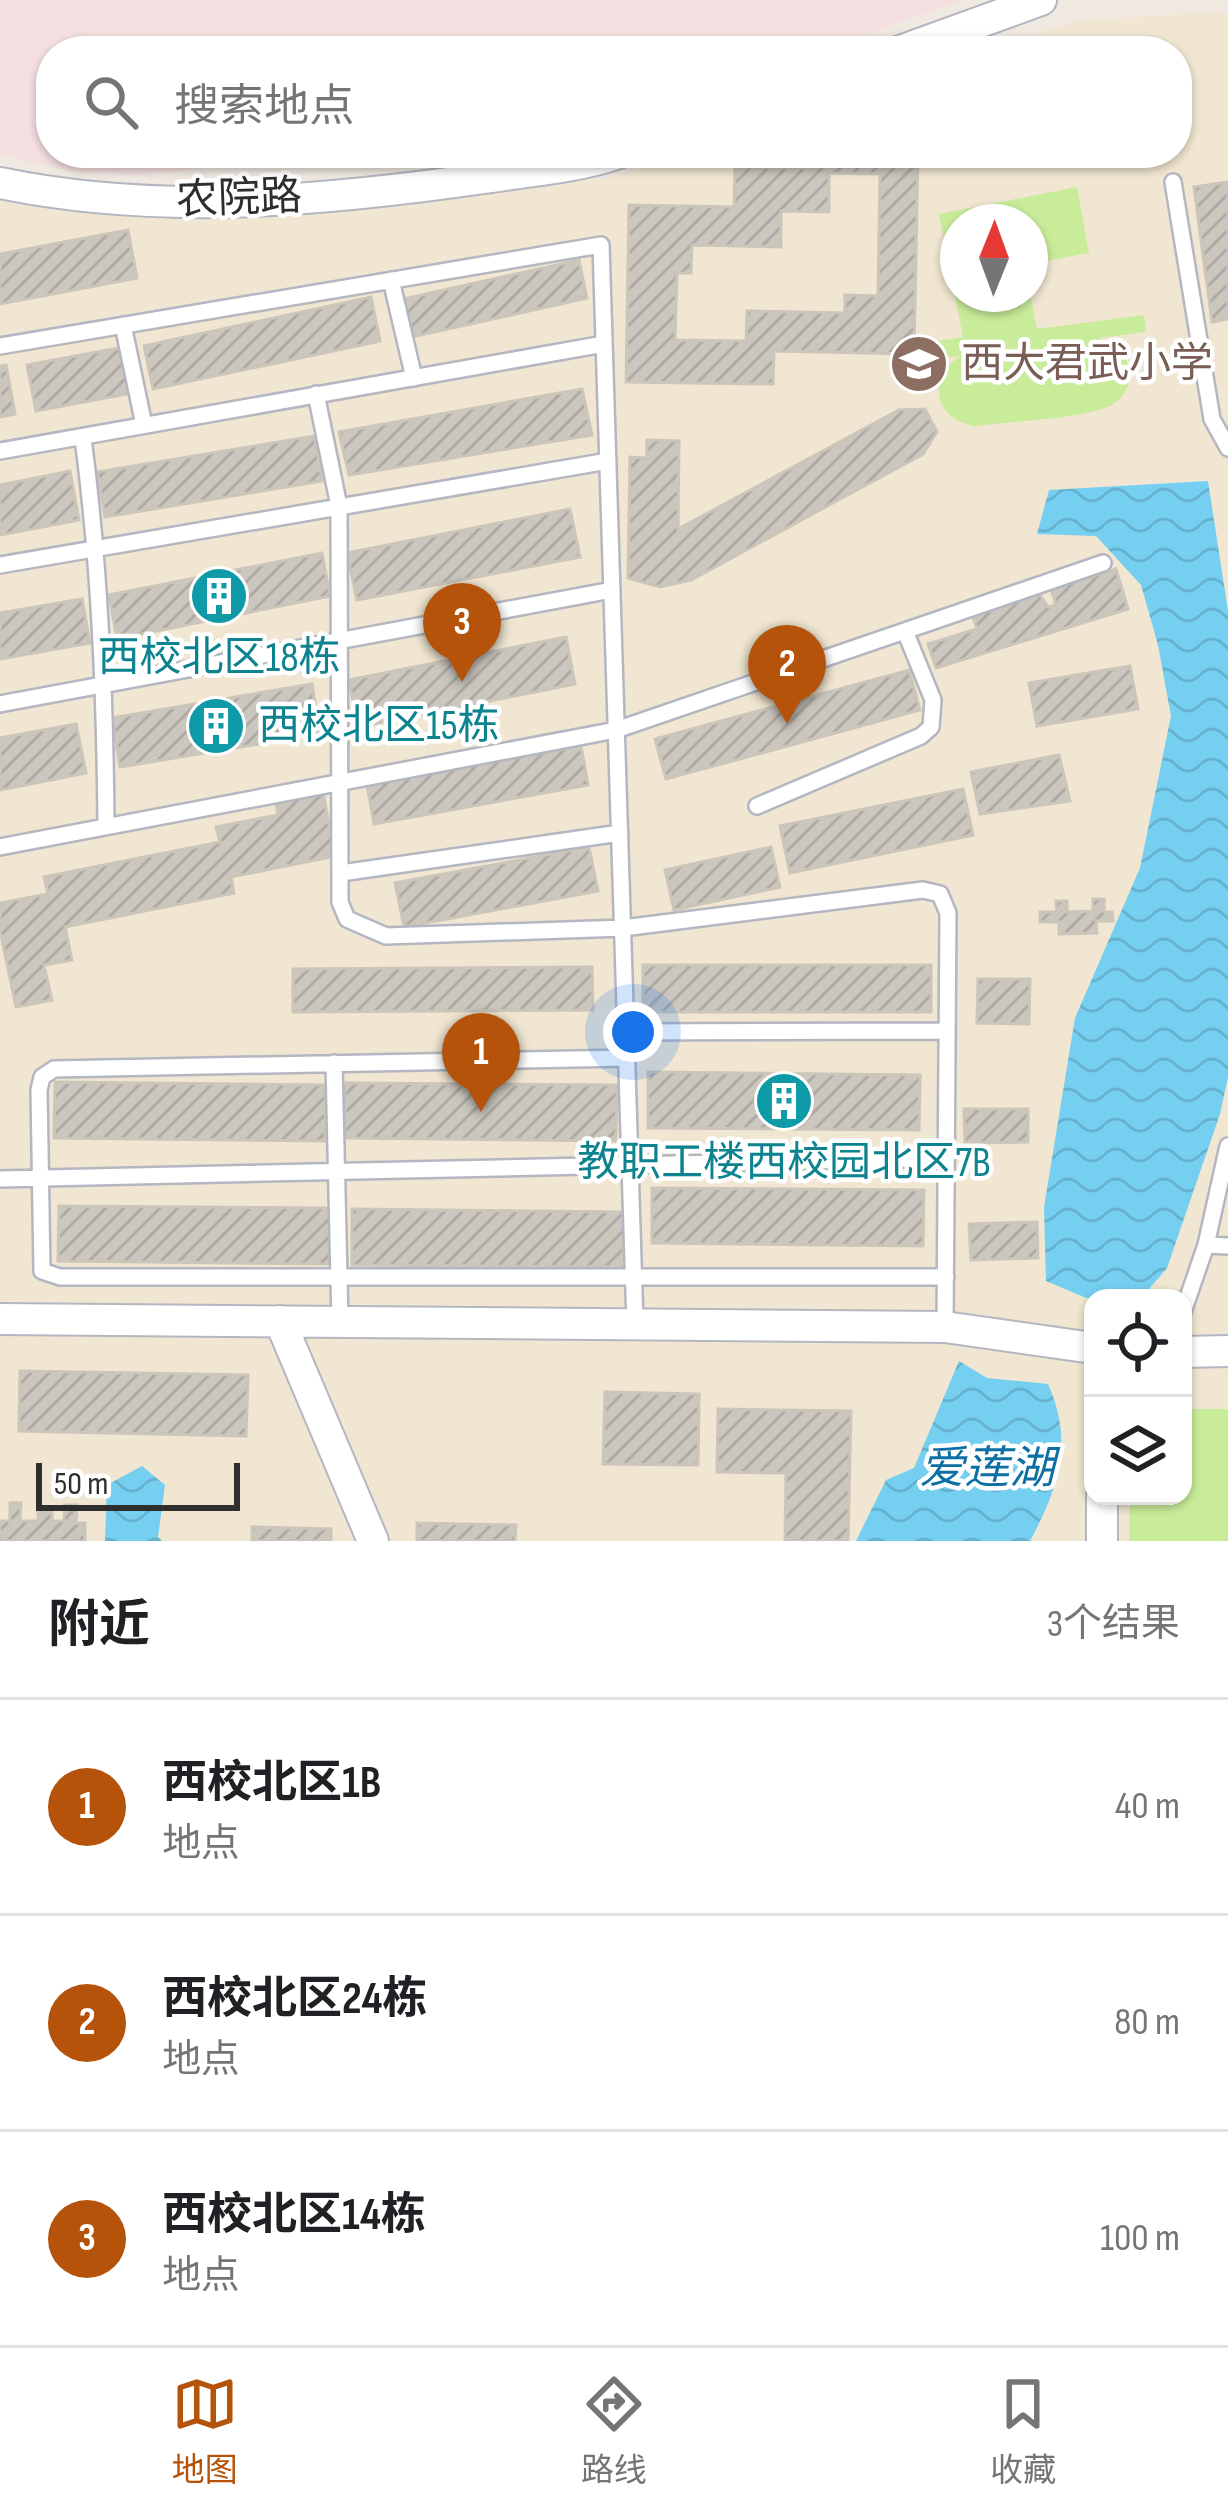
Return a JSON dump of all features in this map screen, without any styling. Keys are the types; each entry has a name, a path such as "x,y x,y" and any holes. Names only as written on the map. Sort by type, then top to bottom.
{"street":[{"path":"941,36 1041,0"},
{"name":"农院路","path":"0,183 182,204 307,198 550,168"},
{"path":"0,1319 945,1327 1084,1347"},
{"path":"280,1321 373,1541"},
{"path":"1192,1352 1228,1351"},
{"path":"1102,1505 1102,1541"}],"lane":[{"path":"1173,182 1228,448"},
{"path":"0,346 601,245 635,1324"},
{"path":"391,280 414,378"},
{"path":"123,325 144,425"},
{"path":"0,452 604,344"},
{"path":"316,394 339,506 340,902 347,919 386,936 622,928 932,890 946,903 947,913 945,1327"},
{"path":"83,437 98,549 106,827"},
{"path":"0,565 608,461"},
{"path":"0,848 616,730 1103,563"},
{"path":"0,704 612,590"},
{"path":"758,806 921,736 931,727 933,700 904,631"},
{"path":"340,873 620,833"},
{"path":"626,1032 947,1031"},
{"path":"627,1058 54,1069 42,1077 39,1090 42,1271 339,1277 946,1277"},
{"path":"334,1064 340,1322"},
{"path":"1191,1289 1228,1146"},
{"path":"0,1179 946,1158"},
{"path":"1206,1245 1228,1246"}],"shaded area":[{"path":"0,0 966,0 860,36 36,36 36,163 0,155"},
{"path":"1228,15 1228,1541 0,1541 0,190 167,219 611,178 641,168 1192,168 1192,36 1032,36 1079,20"},
{"path":"57,168 201,168 140,175"}],"green space":[{"path":"1077,187 1089,253 1048,261 1048,204 990,204"},
{"path":"958,312 1034,312 1037,329 1144,315 1146,332 1100,338 1126,359 1126,389 1115,403 1049,419 976,426 951,416 939,397 942,376 960,356 938,358 936,341 963,337"},
{"path":"1192,1409 1228,1409 1228,1541 1129,1541 1130,1505 1192,1505"}],"water":[{"path":"1208,481 1228,611 1228,1077 1220,1114 1167,1268 1149,1289 1084,1289 1084,1297 1046,1281 1044,1207 1075,1018 1140,868 1171,716 1141,585 1096,536 1037,534 1049,490"},
{"name":"爱莲湖","path":"959,1361 987,1378 1048,1384 1060,1425 1060,1464 1030,1541 856,1541 886,1480 914,1468"},
{"path":"142,1466 165,1485 158,1537 162,1541 105,1541 107,1485"}],"building":[{"path":"735,168 918,168 914,354 774,351 773,384 626,382 629,205 734,207","holes":["829,173 880,174 878,296 845,295 845,313 747,311 746,341 675,340 677,273 691,273 692,245 781,247 781,211 829,212"]},
{"path":"1228,182 1228,319 1212,322 1194,187"},
{"path":"128,230 137,278 0,304 0,254"},
{"path":"579,260 587,298 412,337 404,299"},
{"path":"371,297 380,341 153,389 144,346"},
{"path":"124,347 132,393 36,411 27,365"},
{"path":"6,365 15,414 0,417 0,366"},
{"path":"582,389 592,435 349,475 339,432"},
{"path":"925,409 937,432 923,454 691,580 660,587 628,578 630,457 647,458 647,440 679,441 678,529 899,410"},
{"path":"315,436 322,481 105,517 97,472"},
{"path":"70,471 79,520 0,535 0,485"},
{"path":"570,509 580,557 357,600 347,553"},
{"name":"西校北区18栋","path":"322,553 330,596 117,639 109,595"},
{"path":"1116,569 1128,609 936,668 928,644 977,629 972,614 1039,593 1048,607 1056,605 1051,589"},
{"path":"82,599 90,643 0,659 0,613"},
{"path":"566,637 575,684 358,727 349,680"},
{"path":"1130,666 1138,709 1037,726 1029,683"},
{"path":"909,670 920,710 666,779 655,739"},
{"name":"西校北区15栋","path":"312,684 320,734 120,767 112,718"},
{"path":"76,724 86,773 0,790 0,738"},
{"path":"581,746 588,785 374,824 367,785"},
{"path":"1059,755 1070,801 980,814 971,772"},
{"path":"963,789 973,835 790,873 780,826"},
{"path":"323,793 335,856 231,877 234,893 65,927 72,960 44,965 52,1000 16,1007 0,930 0,903 48,894 44,877 220,842 216,827 278,815 276,803"},
{"path":"589,847 598,891 404,927 395,883"},
{"path":"771,847 780,887 674,910 665,870"},
{"path":"1093,899 1104,899 1104,912 1112,912 1113,921 1096,921 1097,933 1059,934 1059,922 1040,922 1040,912 1057,912 1056,901 1067,901 1067,912 1093,911"},
{"path":"643,965 931,965 931,1012 643,1012"},
{"path":"592,967 593,1010 293,1012 293,969"},
{"path":"978,979 1030,979 1029,1024 977,1023"},
{"name":"教职工楼西校园北区7B","path":"648,1072 920,1075 919,1130 648,1128"},
{"path":"55,1082 326,1085 325,1141 54,1138"},
{"path":"345,1083 617,1085 616,1141 345,1138"},
{"path":"964,1109 1028,1109 1028,1142 965,1143"},
{"path":"652,1188 924,1190 923,1246 652,1243"},
{"path":"59,1206 330,1208 330,1264 58,1261"},
{"path":"352,1209 624,1212 623,1267 352,1265"},
{"path":"1037,1222 1038,1258 971,1260 969,1224"},
{"path":"20,1371 248,1375 246,1436 19,1431"},
{"path":"605,1392 699,1394 698,1465 603,1464"},
{"path":"718,1409 851,1411 848,1541 785,1541 786,1473 717,1472"},
{"path":"10,1503 21,1503 20,1521 38,1521 38,1511 52,1512 52,1521 64,1521 65,1505 77,1505 76,1523 85,1523 85,1541 0,1541 0,1521 10,1521"},
{"path":"417,1523 516,1525 515,1541 417,1541"},
{"path":"252,1527 331,1529 331,1541 252,1541"}],"place":[{"name":"西大君武小学","path":"919,364"},
{"name":"西校北区18栋","path":"219,596"},
{"name":"西校北区14栋","path":"462,682"},
{"name":"西校北区24栋","path":"787,724"},
{"name":"西校北区15栋","path":"216,726"},
{"name":"教职工楼西校园北区7B","path":"784,1101"},
{"name":"西校北区1B","path":"481,1112"}]}
